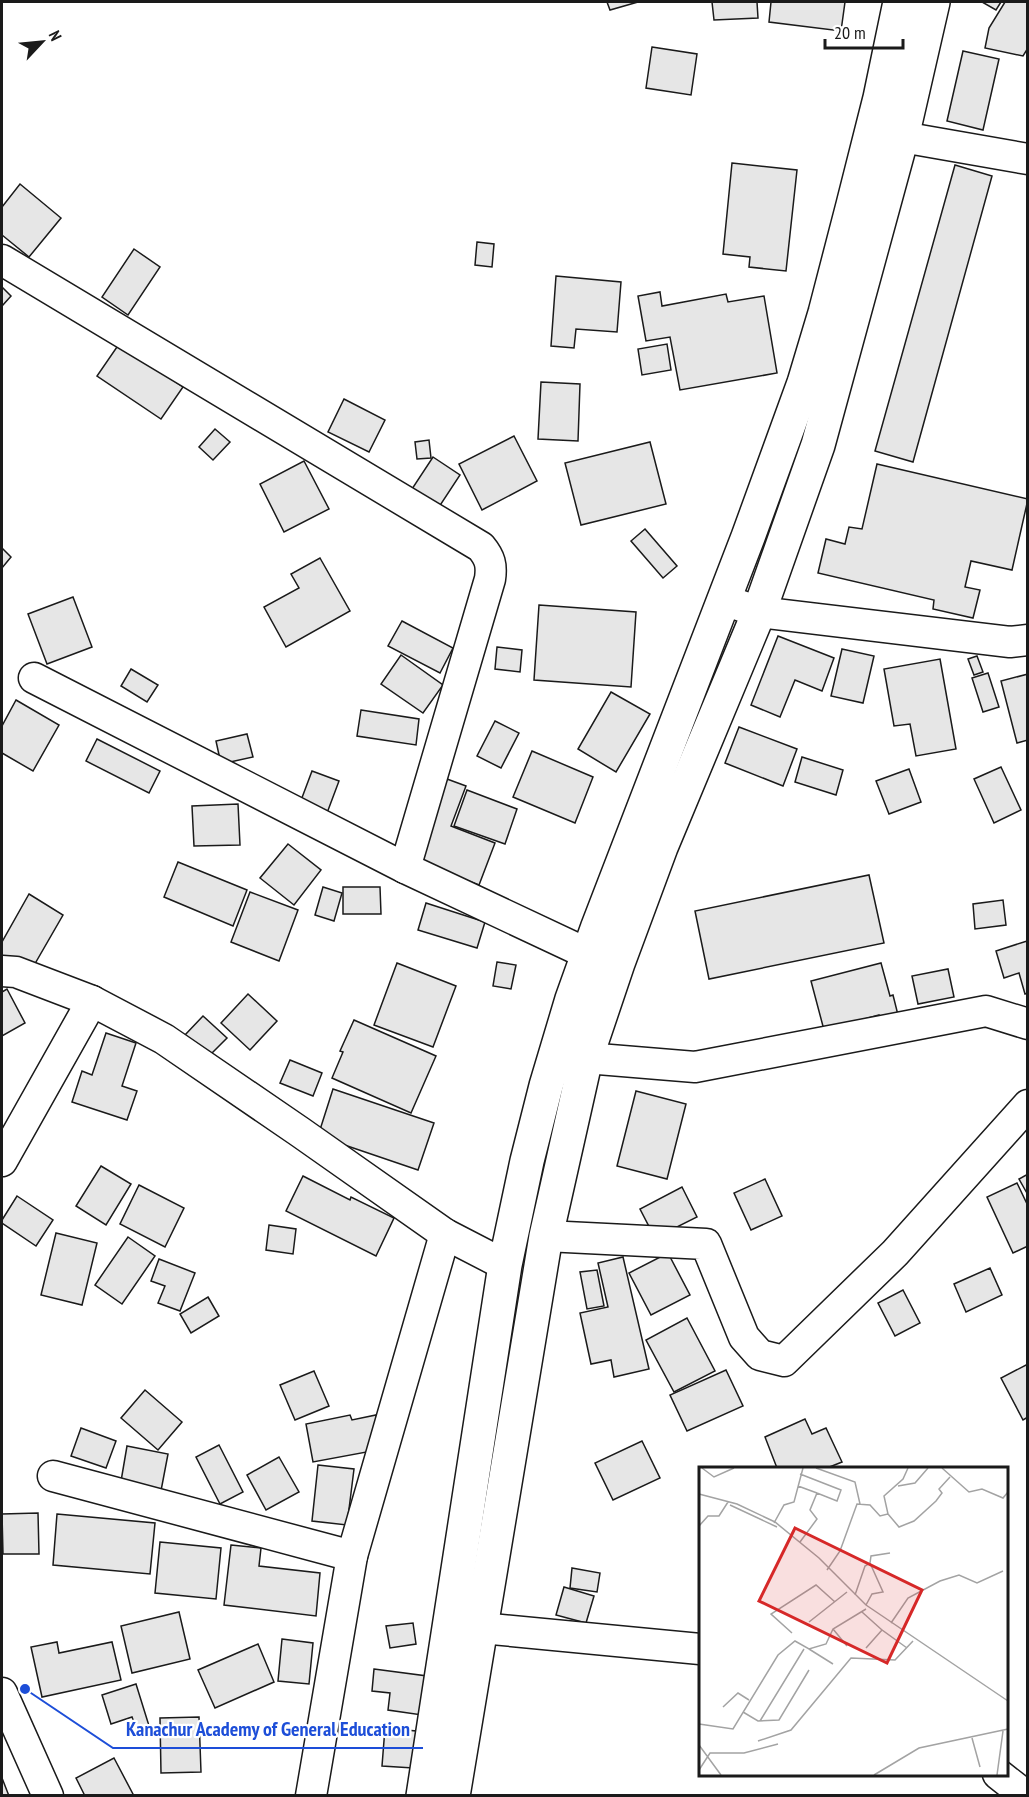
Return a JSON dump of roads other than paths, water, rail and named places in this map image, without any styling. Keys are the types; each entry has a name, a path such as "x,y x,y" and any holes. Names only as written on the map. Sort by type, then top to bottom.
{"main road":[{"path":"423,1796 505,1265 546,1086 588,954 724,600 804,382 825,313 880,98 900,2"},
{"path":"453,1796 546,1236 586,1058 661,847 759,612 818,445 902,137 933,2"},
{"path":"490,1358 524,1365"}],"street":[{"path":"902,137 1028,159"},
{"path":"2,260 481,547 488,556 492,566 490,579 405,868"},
{"path":"724,600 759,612 1010,642 1028,640"},
{"path":"34,678 405,868 588,954"},
{"path":"2,971 16,972 92,1002 164,1039 310,1138 445,1234 505,1265"},
{"path":"2,1161 92,1002"},
{"path":"586,1058 696,1066 986,1011 1028,1024"},
{"path":"546,1236 706,1244 744,1337 760,1355 784,1361 895,1254 1028,1106"},
{"path":"311,1796 352,1556 445,1234"},
{"path":"53,1476 352,1556"},
{"path":"481,1628 699,1649"},
{"path":"2,1693 48,1796"},
{"path":"1001,1776 1026,1796"}],"place":[{"name":"Kanachur Academy of General Education","path":"25,1689"}]}
